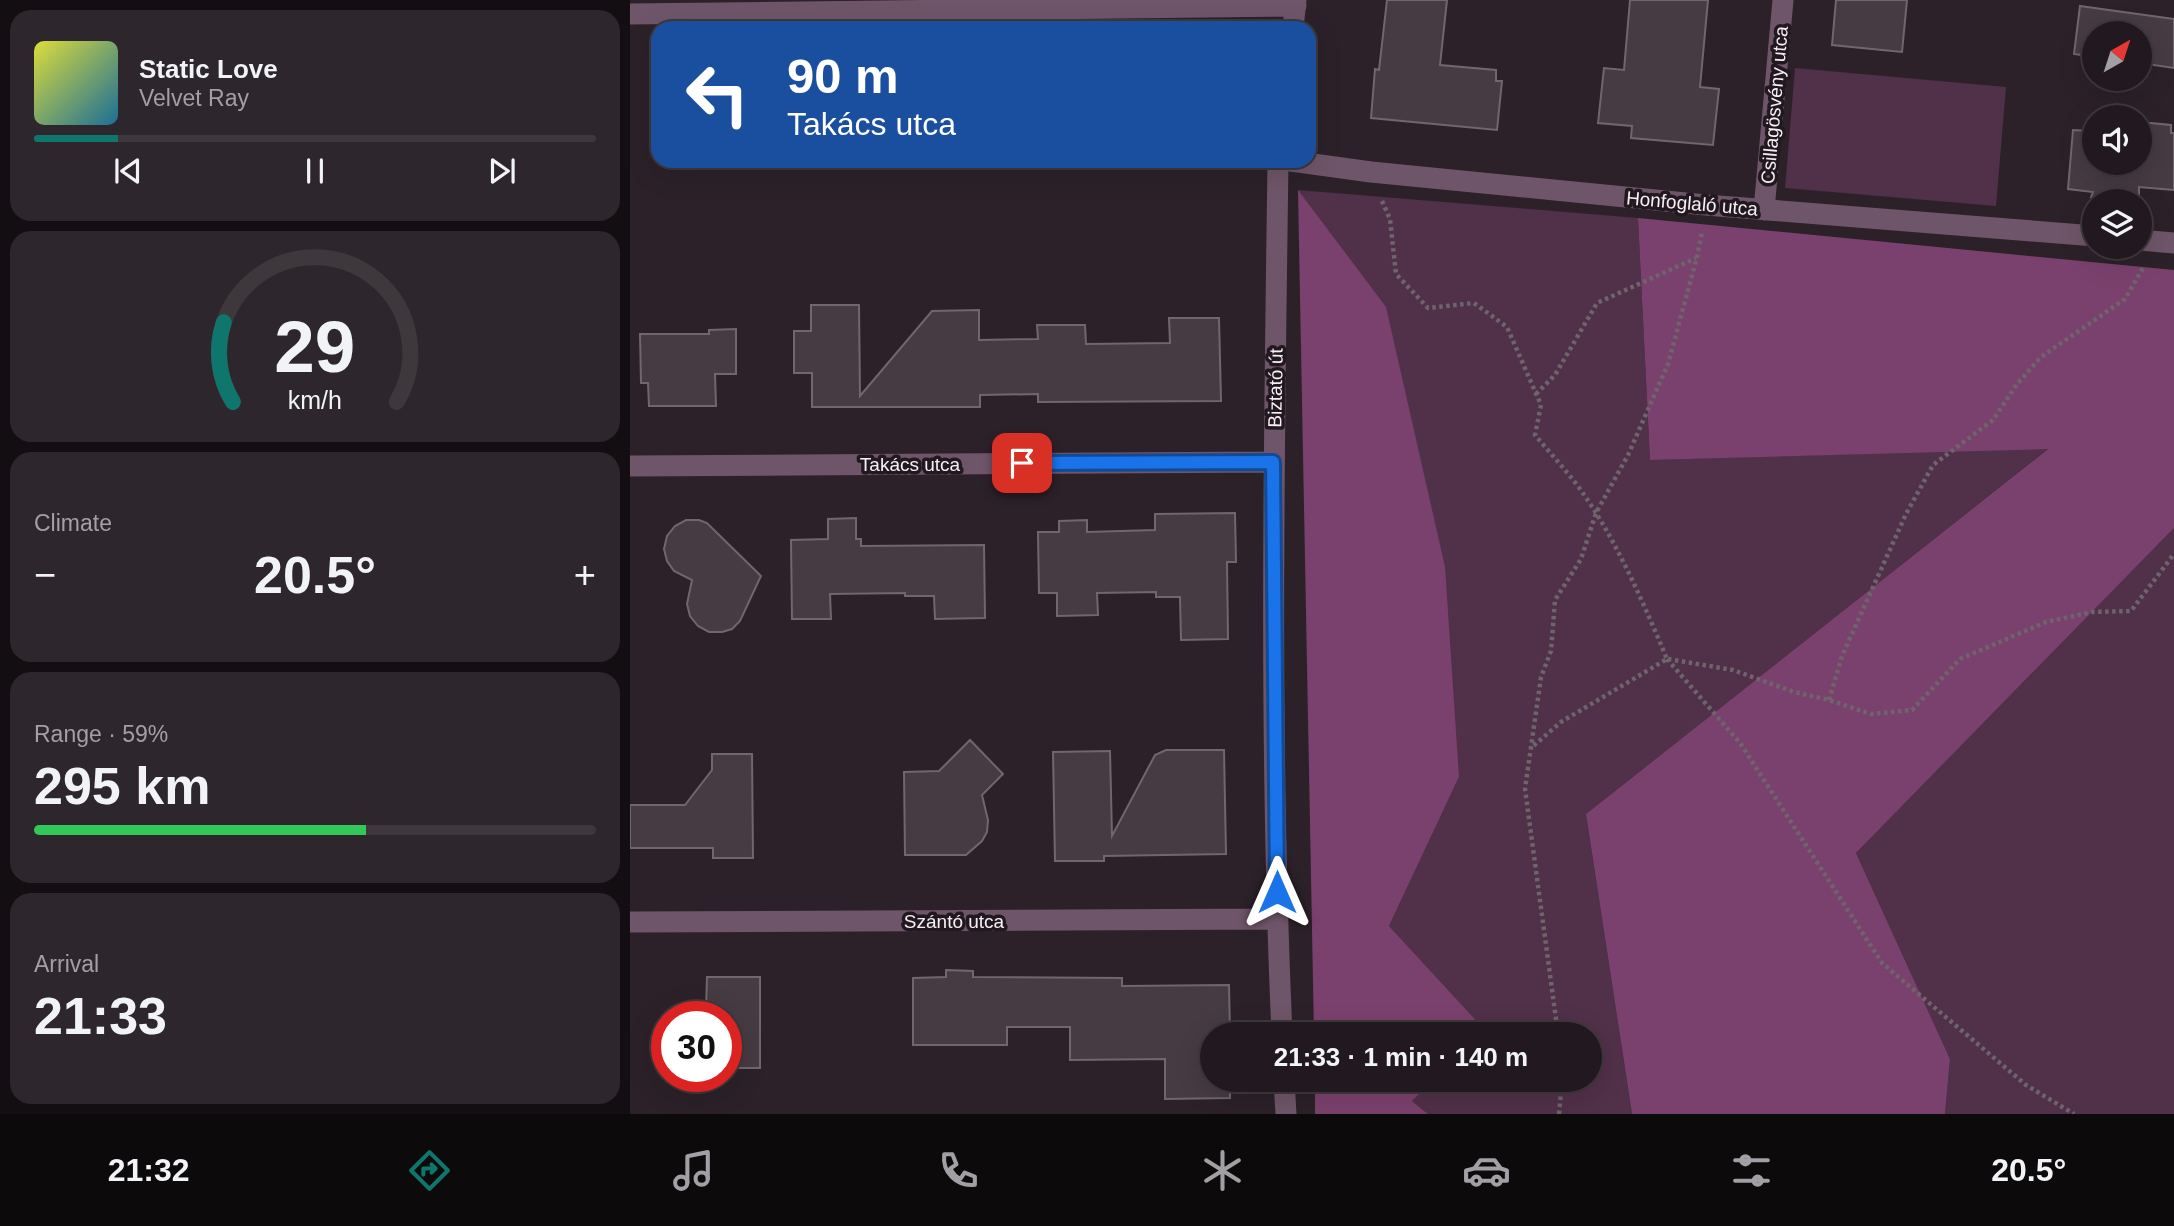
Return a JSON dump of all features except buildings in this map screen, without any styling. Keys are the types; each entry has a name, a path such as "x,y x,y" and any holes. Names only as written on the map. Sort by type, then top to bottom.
{"street":[{"name":"Csillagösvény utca","path":"1764,210 1783,0"},
{"path":"630,14 1296,3 1294,21"},
{"name":"Honfoglaló utca","path":"1316,164 1706,205 2082,235"},
{"name":"Biztató út","path":"1279,168 1273,462 1277,919 1281,1022"},
{"path":"2152,241 2174,243"},
{"name":"Takács utca","path":"630,466 1273,462"},
{"name":"Szántó utca","path":"630,922 1277,919"},
{"path":"1285,1092 1286,1114"}],"path":[{"path":"1371,172 1390,219 1396,274 1428,308 1474,303 1507,327 1541,405 1535,435 1596,513 1645,606 1667,659 1740,743 1882,963 2026,1085 2074,1114"},
{"path":"1557,1022 1525,789 1541,677 1551,651 1555,600 1581,559 1596,513 1628,455 1668,364 1697,257 1706,205"},
{"path":"1536,394 1555,375 1597,303 1697,257"},
{"path":"1829,700 1842,656 1906,514 1933,465 1993,420 2017,384 2041,357 2125,299 2146,263 2145,259"},
{"path":"1531,748 1561,722 1667,659 1733,670 1871,715 1912,709 1959,659 2046,622 2092,612 2131,611 2174,555"},
{"path":"1559,1114 1561,1092"}],"shaded area":[{"path":"1795,68 2006,87 1996,206 1785,188"},
{"path":"1298,190 1638,218 1650,460 2049,448 1586,814 1632,1114 1428,1114 1412,1101 1421,1092 1602,1092 1602,1022 1478,1022 1389,926 1459,777"},
{"path":"1298,190 1386,307 1445,567 1459,777 1389,926 1478,1022 1314,1022"},
{"path":"1638,218 2174,270 2174,528 1856,853 1950,1059 1945,1114 1632,1114 1586,814 2048,449 1650,460"},
{"path":"2174,528 2174,1114 1945,1114 1950,1059 1856,853"},
{"path":"1315,1092 1421,1092 1412,1101 1428,1114 1315,1114"}],"route":[{"path":"1022,463 1273,462 1277,892"}]}
